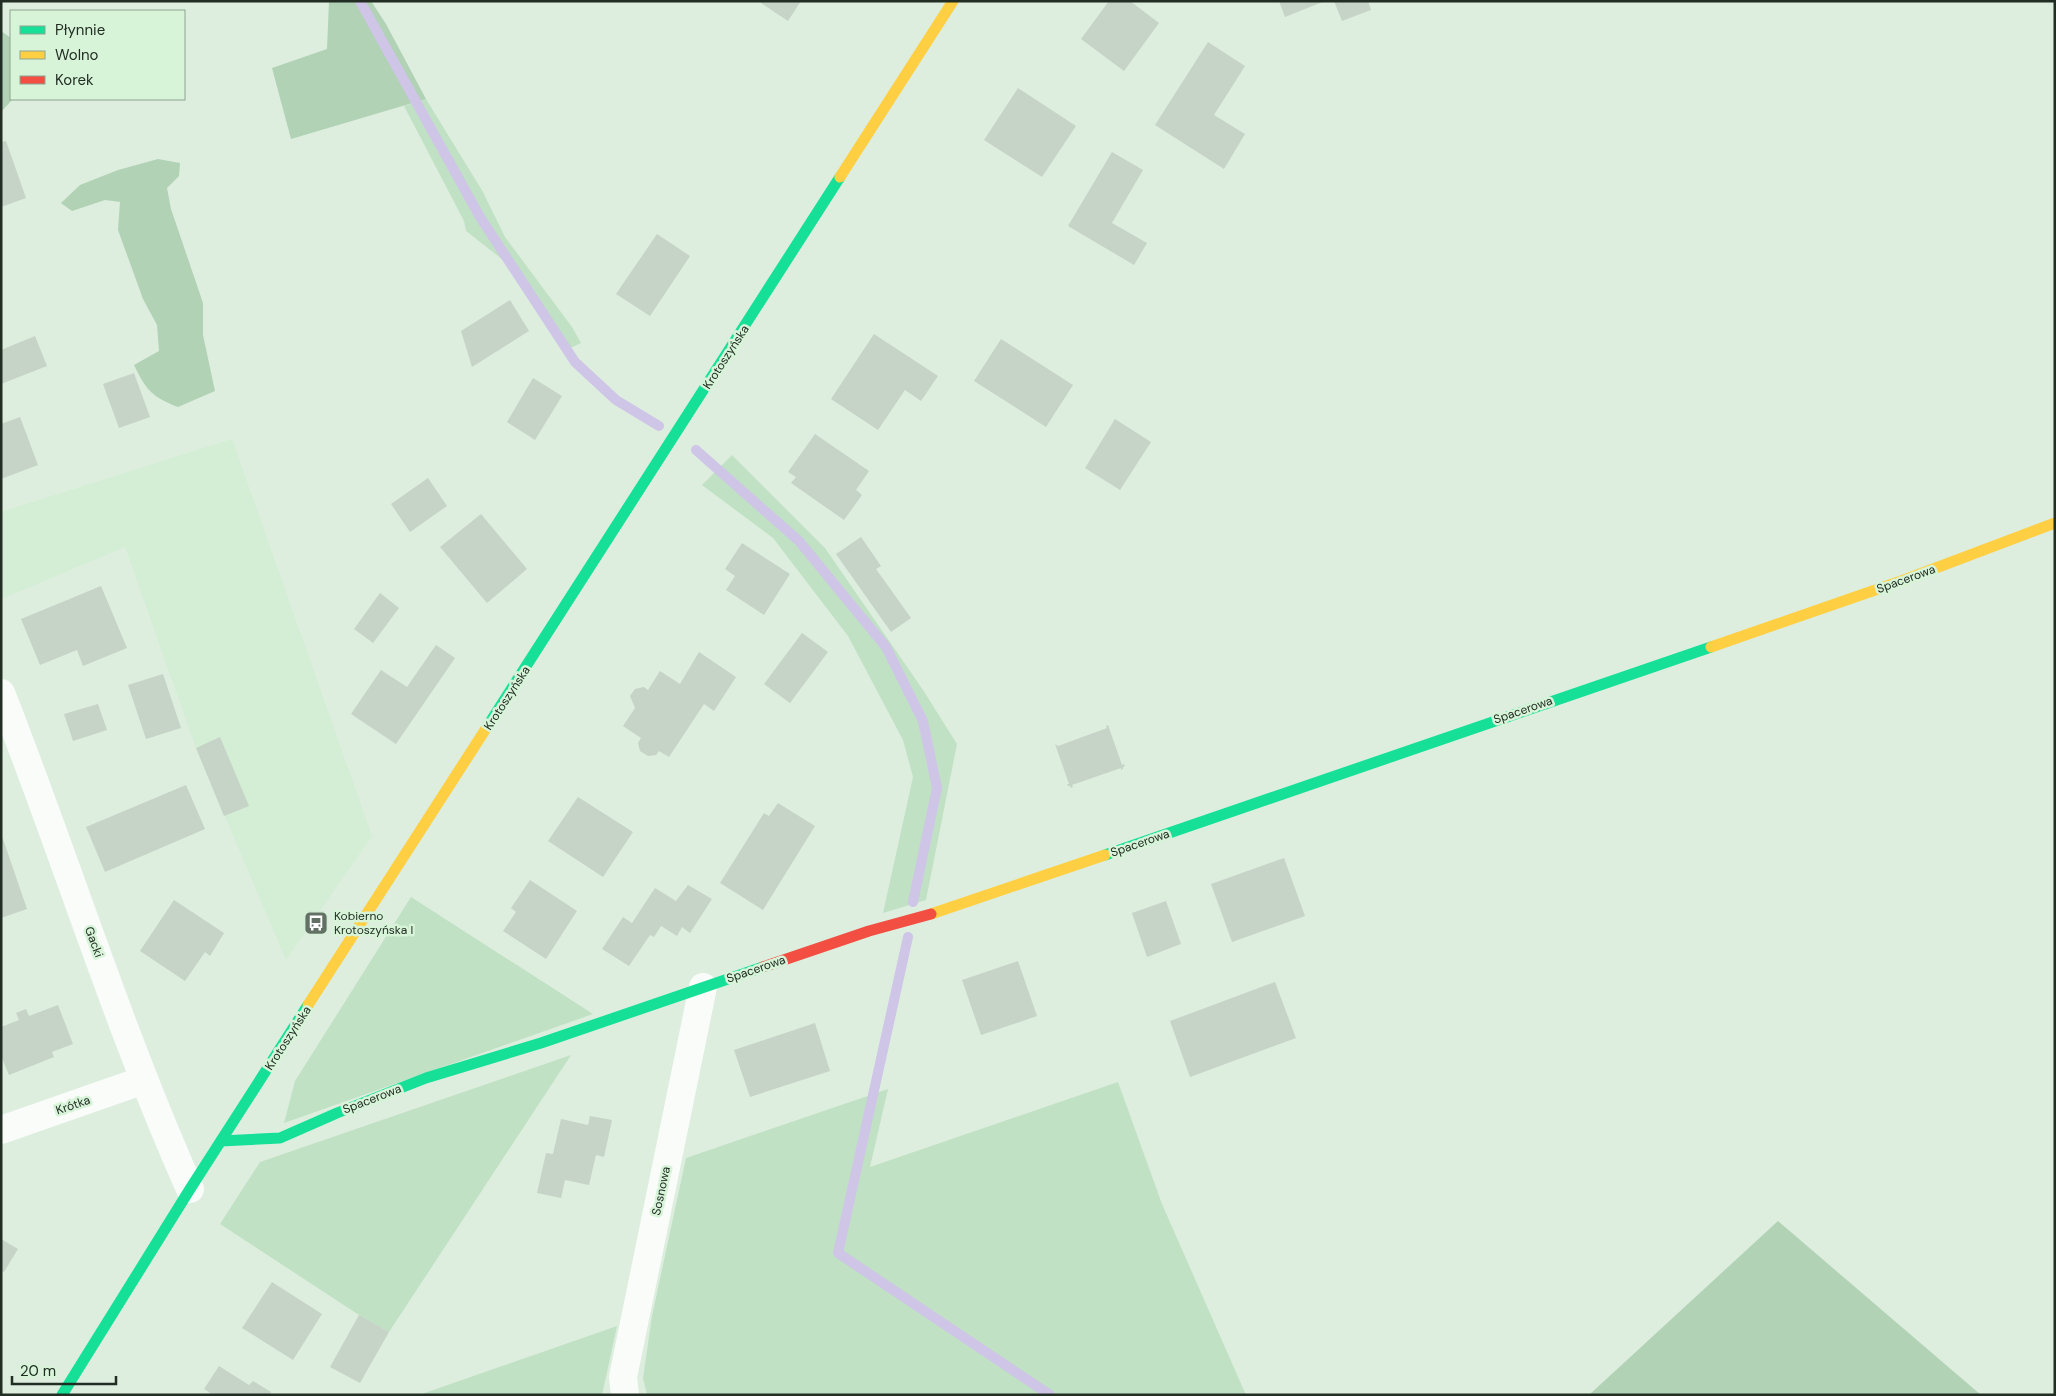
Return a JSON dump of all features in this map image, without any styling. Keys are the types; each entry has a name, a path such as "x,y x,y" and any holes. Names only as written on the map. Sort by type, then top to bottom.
{"street":[{"name":"Krotoszyńska","path":"62,1395 190,1189 953,1"},
{"name":"Spacerowa","path":"221,1141 280,1138 426,1078 541,1042 870,931 906,922 1010,888 1904,580 2055,523"},
{"name":"Gacki","path":"1,694 34,776 144,1080 190,1189"},
{"name":"Sosnowa","path":"625,1395 623,1378 703,987"},
{"name":"Krótka","path":"1,1130 144,1080"}],"shaded area":[{"path":"329,1 371,1 386,24 426,99 291,139 272,68 327,49"},
{"path":"1,31 10,37 10,100 12,100 1,112"},
{"path":"426,99 483,192 505,237 572,327 581,343 564,351 503,260 466,231 464,221 404,106"},
{"path":"158,159 180,163 179,176 167,188 171,209 203,303 203,335 215,391 178,407 162,400 151,392 142,381 134,365 159,351 157,325 143,299 118,230 120,202 105,200 72,211 61,203 80,185 118,170"},
{"path":"232,439 372,836 286,960 196,748 125,547 1,599 1,512"},
{"path":"732,455 825,548 923,690 957,744 926,900 883,913 913,777 903,740 848,636 773,538 702,485"},
{"path":"411,897 593,1014 284,1123 295,1081"},
{"path":"571,1055 389,1332 359,1315 220,1224 260,1162"},
{"path":"1118,1082 1162,1204 1246,1395 647,1395 643,1378 652,1316 686,1158 888,1089 870,1167"},
{"path":"1778,1221 1981,1395 1589,1395"},
{"path":"617,1326 602,1395 419,1395"}],"building":[{"path":"758,1 801,1 788,21"},
{"path":"1109,1 1130,1 1159,23 1124,71 1081,39"},
{"path":"1279,1 1325,1 1285,17"},
{"path":"1334,1 1368,1 1371,10 1342,21"},
{"path":"1208,42 1245,66 1214,115 1245,134 1224,169 1155,125"},
{"path":"1018,88 1076,126 1042,177 984,140"},
{"path":"6,141 26,198 1,207 1,142"},
{"path":"1112,152 1143,170 1112,223 1147,243 1134,265 1068,226"},
{"path":"657,234 690,256 650,316 616,294"},
{"path":"510,300 529,331 472,367 461,331"},
{"path":"874,334 938,376 921,401 905,390 878,430 831,399"},
{"path":"35,336 47,366 1,384 1,350"},
{"path":"1001,339 1073,385 1046,427 974,381"},
{"path":"134,373 150,417 119,428 103,384"},
{"path":"533,378 562,396 535,440 507,422"},
{"path":"20,417 38,465 1,479 1,424"},
{"path":"1115,419 1151,442 1120,490 1085,468"},
{"path":"815,434 869,471 856,490 862,495 844,520 791,483 796,477 788,472"},
{"path":"428,478 447,506 410,532 391,504"},
{"path":"481,514 527,569 487,603 440,547"},
{"path":"861,537 881,566 876,569 911,618 891,632 836,554"},
{"path":"742,543 790,574 764,615 726,590 735,576 725,569"},
{"path":"101,586 127,648 83,666 77,650 40,665 21,619"},
{"path":"380,593 399,608 373,643 354,629"},
{"path":"802,633 828,652 790,703 764,684"},
{"path":"436,645 455,658 396,744 351,714 381,670 407,687"},
{"path":"699,652 736,677 714,711 704,704 669,757 659,751 656,755 648,756 640,751 638,743 641,738 623,726 635,708 630,696 635,689 644,687 648,690 660,671 680,684"},
{"path":"163,674 181,728 146,739 128,685"},
{"path":"98,704 107,730 73,741 64,714"},
{"path":"1108,725 1122,765 1124,764 1125,766 1121,770 1121,768 1072,785 1073,787 1071,788 1067,784 1069,784 1055,744 1058,746 1107,728 1106,726"},
{"path":"220,737 249,806 224,816 196,748"},
{"path":"186,785 205,829 105,872 86,827"},
{"path":"578,797 633,832 603,877 548,841"},
{"path":"778,803 815,826 763,910 720,883 764,813 769,816"},
{"path":"1,839 3,839 27,909 1,918"},
{"path":"1284,858 1305,916 1232,942 1211,884"},
{"path":"530,880 577,911 546,959 503,931 516,912 511,908"},
{"path":"688,885 712,899 690,933 682,927 677,936 661,926 654,937 650,935 629,966 602,949 623,917 632,923 655,888 676,901"},
{"path":"174,900 224,933 210,956 205,952 185,981 140,951"},
{"path":"1166,901 1181,944 1147,957 1132,913"},
{"path":"1018,961 1037,1016 981,1035 962,980"},
{"path":"1275,982 1296,1038 1190,1077 1170,1021"},
{"path":"58,1005 73,1044 52,1052 54,1057 9,1075 1,1056 1,1027 19,1020 16,1013 26,1009 29,1016"},
{"path":"815,1023 830,1071 750,1097 734,1050"},
{"path":"590,1116 612,1120 604,1157 596,1155 589,1185 565,1180 561,1198 537,1193 546,1153 553,1154 561,1119 588,1125"},
{"path":"1,1239 18,1249 4,1272 1,1270"},
{"path":"272,1282 322,1314 293,1360 242,1328"},
{"path":"359,1315 389,1332 360,1383 330,1367"},
{"path":"219,1366 249,1385 253,1381 271,1392 270,1395 213,1395 204,1389"}],"waterway":[{"path":"360,1 480,217 575,362 616,400 659,426"},
{"path":"696,450 799,541 886,647 923,721 937,788 913,902"},
{"path":"908,937 838,1253 1050,1395"}],"traffic: fast":[{"path":"487,727 840,177"},
{"path":"1105,855 1711,647"},
{"path":"221,1141 280,1138 426,1078 541,1043 763,967"},
{"path":"62,1395 190,1189 308,1005"}],"traffic: slow":[{"path":"840,177 953,1"},
{"path":"1711,647 1904,580 2055,523"},
{"path":"308,1005 487,727"},
{"path":"931,914 1105,855"}],"traffic: jam":[{"path":"763,967 869,931 931,914"}],"place":[{"name":"Kobierno Krotoszyńska I","path":"316,923"}]}
